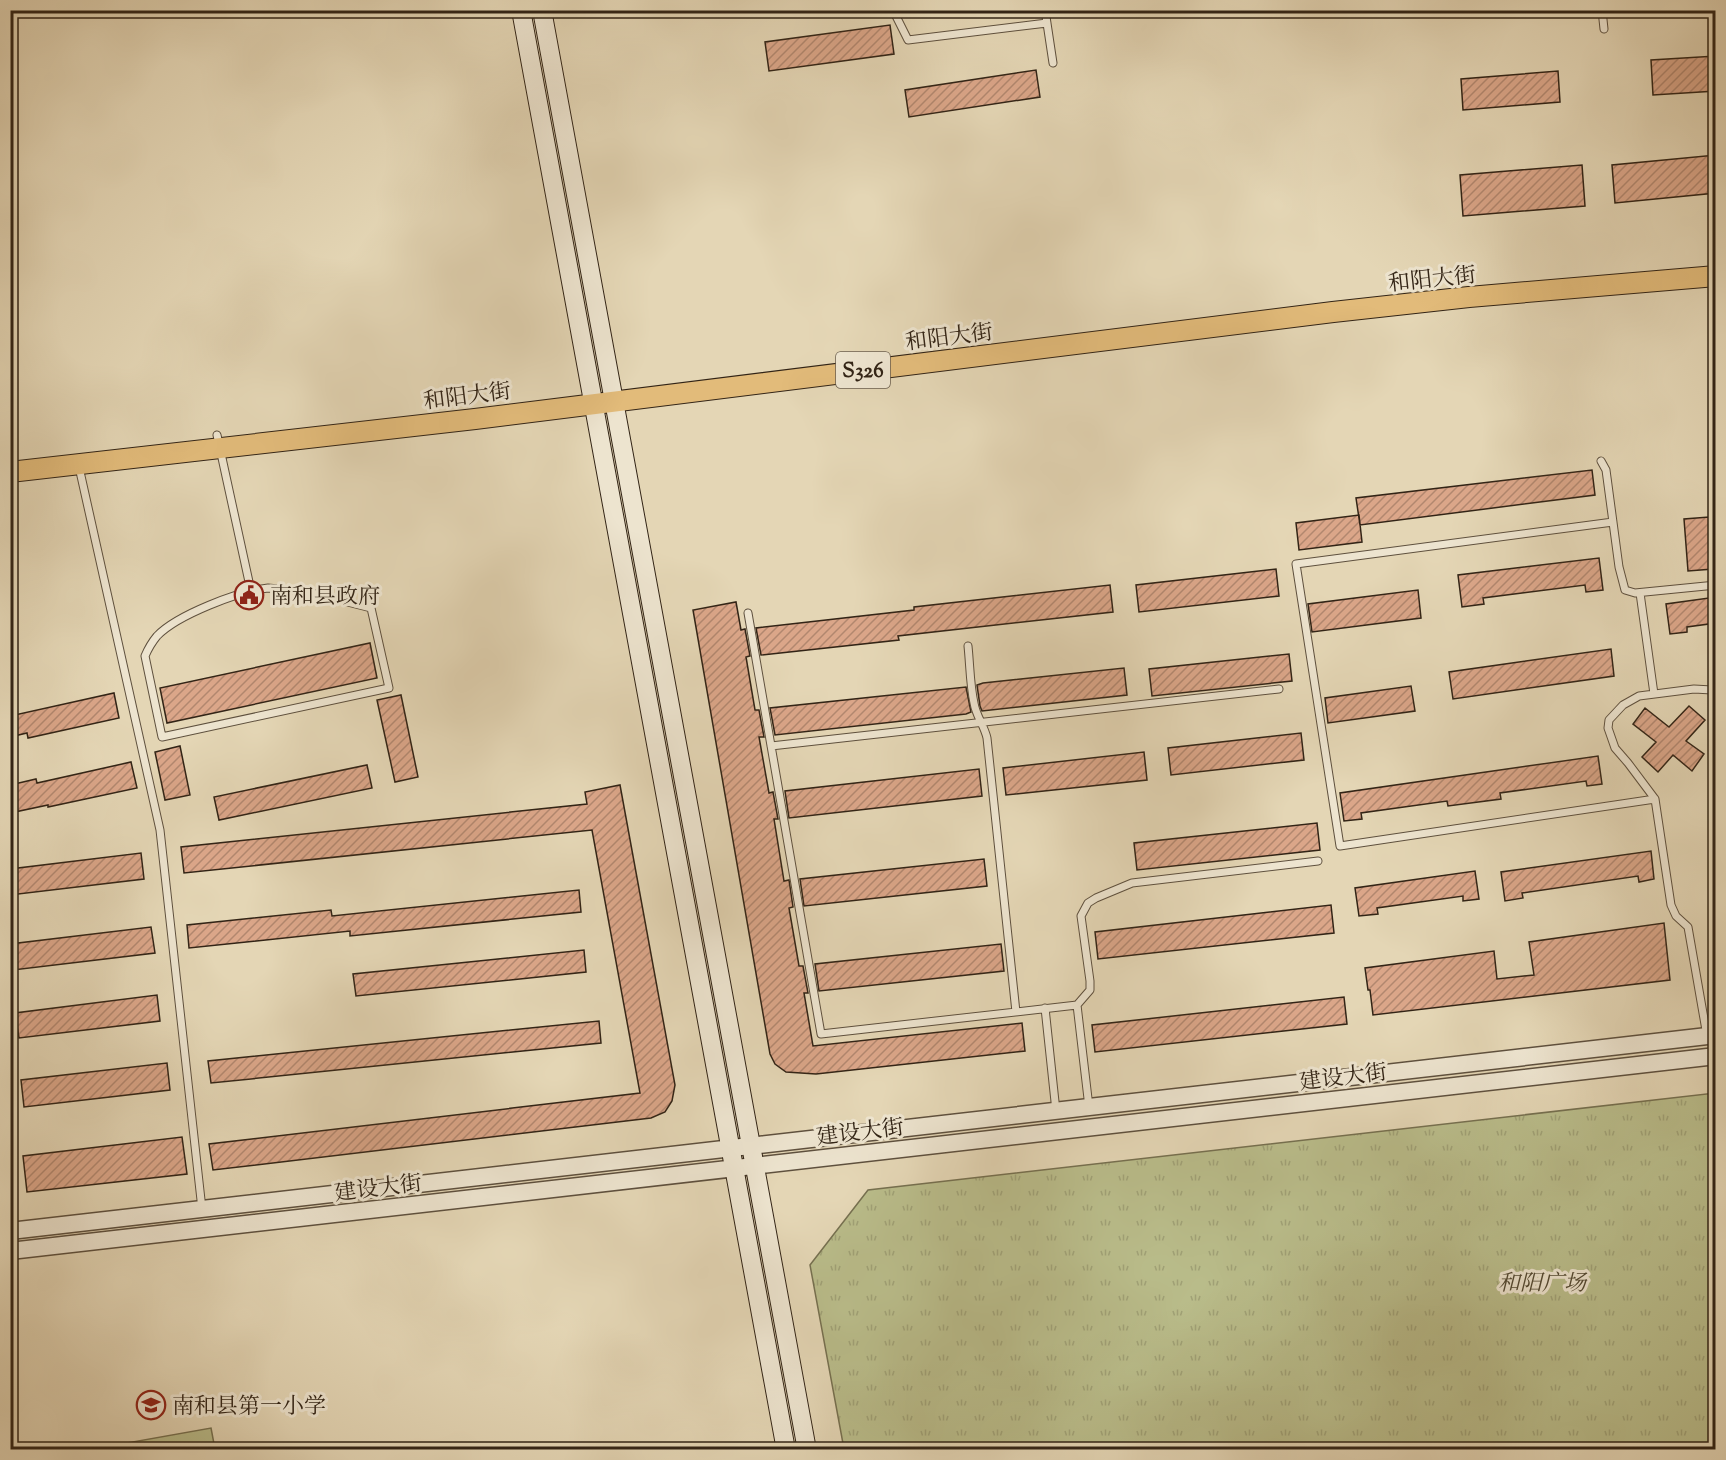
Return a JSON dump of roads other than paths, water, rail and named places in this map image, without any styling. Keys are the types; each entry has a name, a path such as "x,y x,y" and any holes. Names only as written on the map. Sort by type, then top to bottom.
{"main road":[{"path":"521,10 786,1449"},
{"path":"542,10 807,1449"},
{"name":"和阳大街","path":"10,459 218,442 592,398 1343,298 1467,284 1716,263"},
{"name":"和阳大街","path":"613,395 1469,297 1716,276"},
{"name":"和阳大街","path":"10,472 79,464 218,442"}],"street":[{"name":"建设大街","path":"10,1231 1712,1036"},
{"name":"建设大街","path":"10,1251 1716,1056"}],"lane":[{"path":"893,10 908,40 1047,23"},
{"path":"1045,10 1053,63"},
{"path":"1602,10 1604,29"},
{"path":"218,442 251,591"},
{"path":"1601,461 1606,470 1619,567 1625,590 1640,593 1716,585"},
{"path":"79,464 160,830 202,1209"},
{"path":"1613,522 1296,564 1340,846 1655,799"},
{"path":"268,588 297,590 371,608 389,688 162,737 145,656 149,646 159,635 194,613 232,596 251,591 268,588"},
{"path":"1640,593 1653,694"},
{"path":"748,613 820,1034 1077,1005 1090,990 1081,916 1088,903 1096,898 1132,883 1318,861"},
{"path":"968,646 974,704 987,738 1016,1012"},
{"path":"771,746 1279,689"},
{"path":"1712,1036 1688,927 1676,916 1671,905 1655,799 1615,748 1608,728 1609,720 1623,705 1639,696 1695,689 1712,690 1716,694"},
{"path":"1077,1005 1089,1107"},
{"path":"1045,1008 1056,1111"}],"place":[{"name":"南和县政府","path":"249,595"},
{"name":"南和县第一小学","path":"151,1405"}],"park label":[{"name":"和阳广场","path":"1542,1282"}]}
